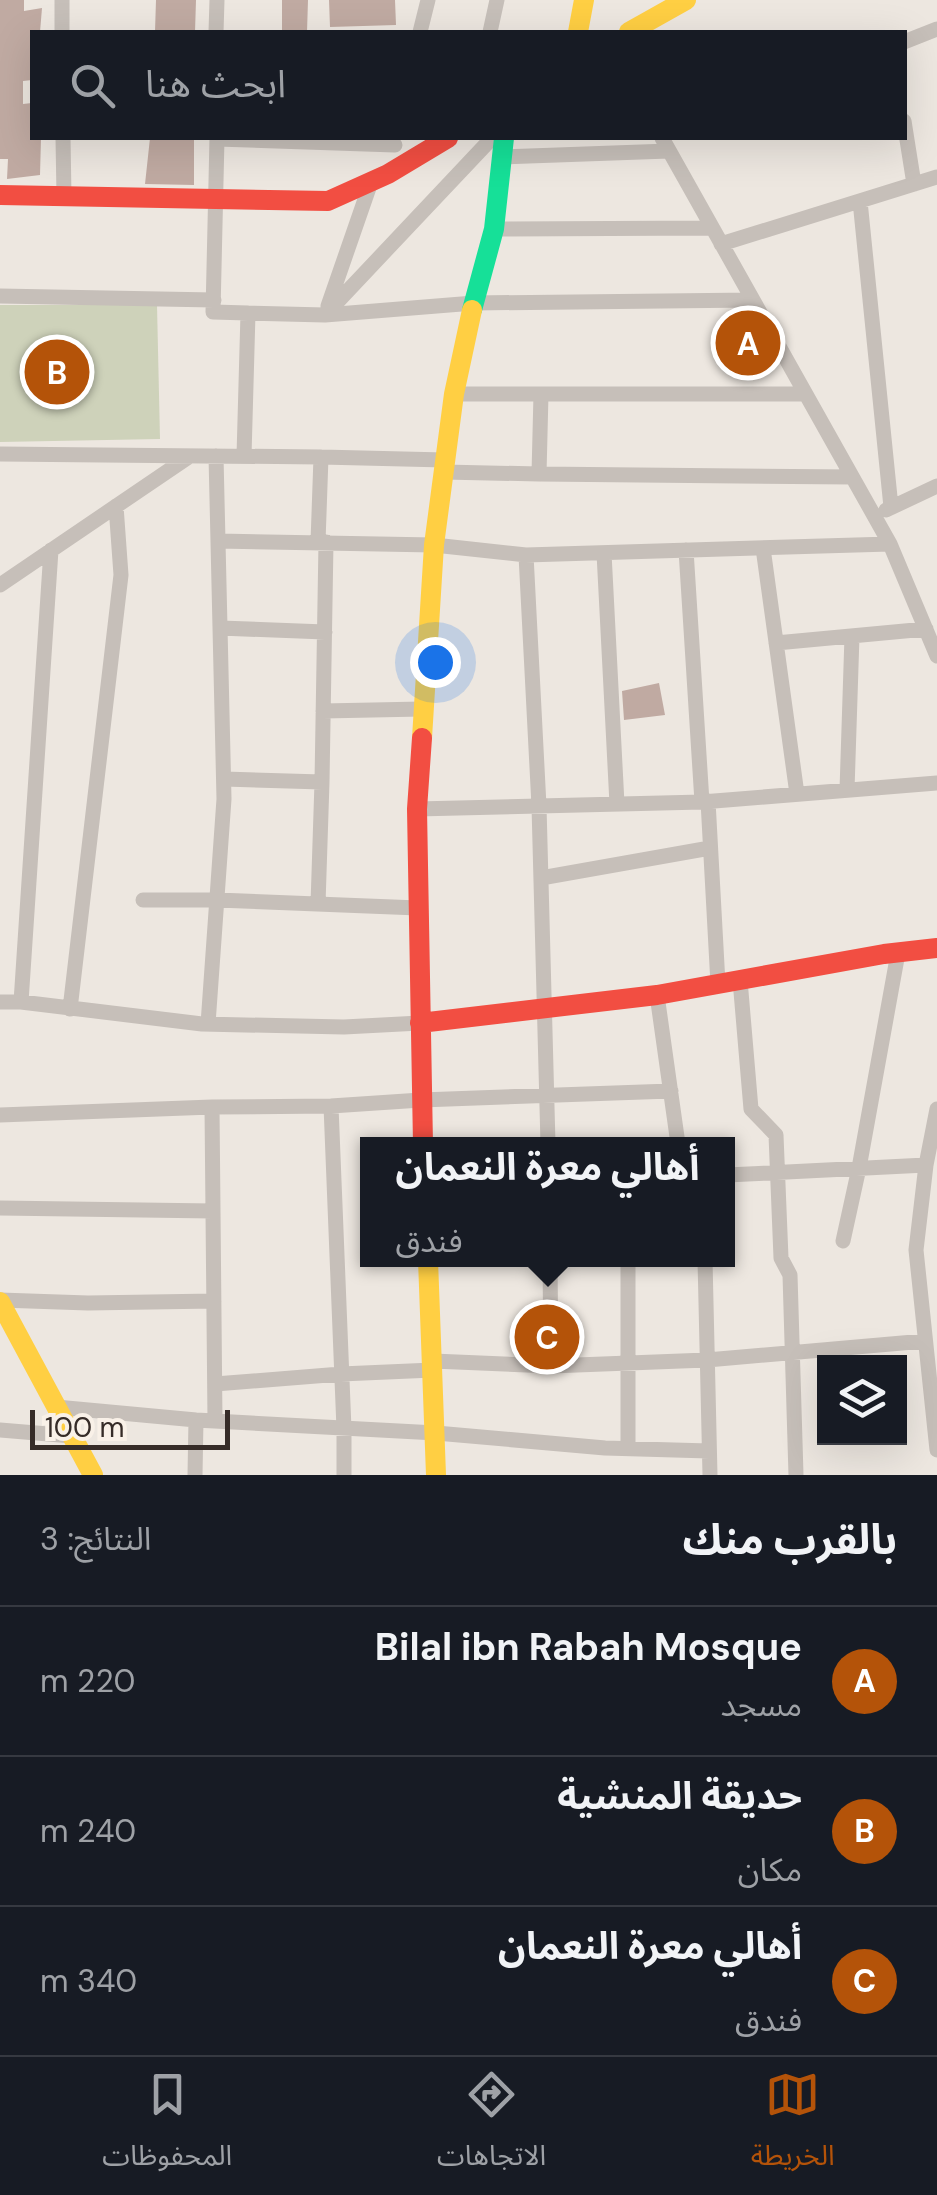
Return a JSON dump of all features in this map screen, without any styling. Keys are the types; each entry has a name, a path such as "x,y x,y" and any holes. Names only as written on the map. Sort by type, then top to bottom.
{"street":[{"path":"62,0 62,30"},
{"path":"216,0 216,30"},
{"path":"420,30 428,0"},
{"path":"490,30 497,0"},
{"path":"578,30 584,0"},
{"path":"632,30 686,0"},
{"path":"907,41 937,29"},
{"path":"63,140 64,196"},
{"path":"217,140 213,312 325,315 474,302 752,300"},
{"path":"325,315 395,141 336,140"},
{"path":"0,195 328,201 379,178 445,140"},
{"path":"325,315 490,140"},
{"path":"907,140 914,184"},
{"path":"423,1137 417,809 434,545 454,394 494,229 504,147 666,142 890,544 937,656"},
{"path":"721,244 937,176"},
{"path":"860,200 892,507"},
{"path":"494,229 712,228"},
{"path":"0,296 214,300"},
{"path":"244,456 248,313"},
{"path":"454,394 805,394"},
{"path":"540,474 541,394"},
{"path":"0,454 320,457 540,474 852,477"},
{"path":"0,585 190,456"},
{"path":"208,1024 224,778 216,456"},
{"path":"318,904 325,632 320,457"},
{"path":"874,515 937,486"},
{"path":"70,1009 121,575 116,506"},
{"path":"218,541 434,545 526,555 890,544"},
{"path":"763,548 797,794"},
{"path":"21,1002 52,550"},
{"path":"686,550 718,984"},
{"path":"604,553 617,804"},
{"path":"526,555 542,878 548,1137"},
{"path":"220,628 325,632"},
{"path":"776,643 926,629"},
{"path":"847,790 852,636"},
{"path":"323,711 422,709"},
{"path":"224,778 322,782"},
{"path":"417,809 705,802 937,782"},
{"path":"542,878 710,848"},
{"path":"143,900 418,908"},
{"path":"0,1002 208,1024 420,1024 658,995 937,948"},
{"path":"843,1241 898,952"},
{"path":"740,980 751,1109 776,1135 781,1258 790,1274 796,1475"},
{"path":"658,995 677,1137"},
{"path":"0,1116 670,1091"},
{"path":"331,1106 344,1475"},
{"path":"212,1108 215,1421"},
{"path":"937,1110 926,1165 930,1193 917,1241 930,1317 924,1342 933,1385 937,1446"},
{"path":"735,1174 926,1165"},
{"path":"0,1208 213,1211"},
{"path":"917,1241 937,1236"},
{"path":"428,1267 436,1475"},
{"path":"550,1267 551,1366"},
{"path":"628,1267 628,1448"},
{"path":"705,1267 710,1475"},
{"path":"93,1475 6,1324 0,1301 214,1301"},
{"path":"215,1384 433,1366 707,1360 924,1342"},
{"path":"56,1407 196,1420 709,1451"},
{"path":"195,1475 196,1420"},
{"path":"0,1430 72,1436"}],"green space":[{"path":"0,305 157,305 160,439 0,442"}],"building":[{"path":"0,0 24,0 24,11 42,8 40,30 30,30 30,80 23,81 23,104 30,103 30,140 41,140 40,175 7,179 8,159 0,159"},
{"path":"156,0 196,0 195,30 155,30"},
{"path":"282,0 308,0 307,30 282,30"},
{"path":"329,0 395,0 396,25 330,27"},
{"path":"150,140 194,140 194,185 145,184"},
{"path":"758,331 776,364 732,365 732,333"},
{"path":"659,683 665,715 624,720 622,691"}],"traffic: fast":[{"path":"472,310 494,229 504,140"}],"traffic: slow":[{"path":"578,30 584,0"},
{"path":"633,30 686,0"},
{"path":"422,738 434,545 454,394 472,310"},
{"path":"428,1267 436,1475"},
{"path":"0,1302 93,1475"}],"traffic: jam":[{"path":"0,195 328,201 388,174 445,140"},
{"path":"422,738 417,809 423,1137"},
{"path":"420,1023 657,995 937,948"}],"place":[{"name":"Bilal ibn Rabah Mosque","path":"748,343"},
{"name":"حديقة المنشية","path":"57,372"},
{"name":"أهالي معرة النعمان","path":"547,1337"}]}
